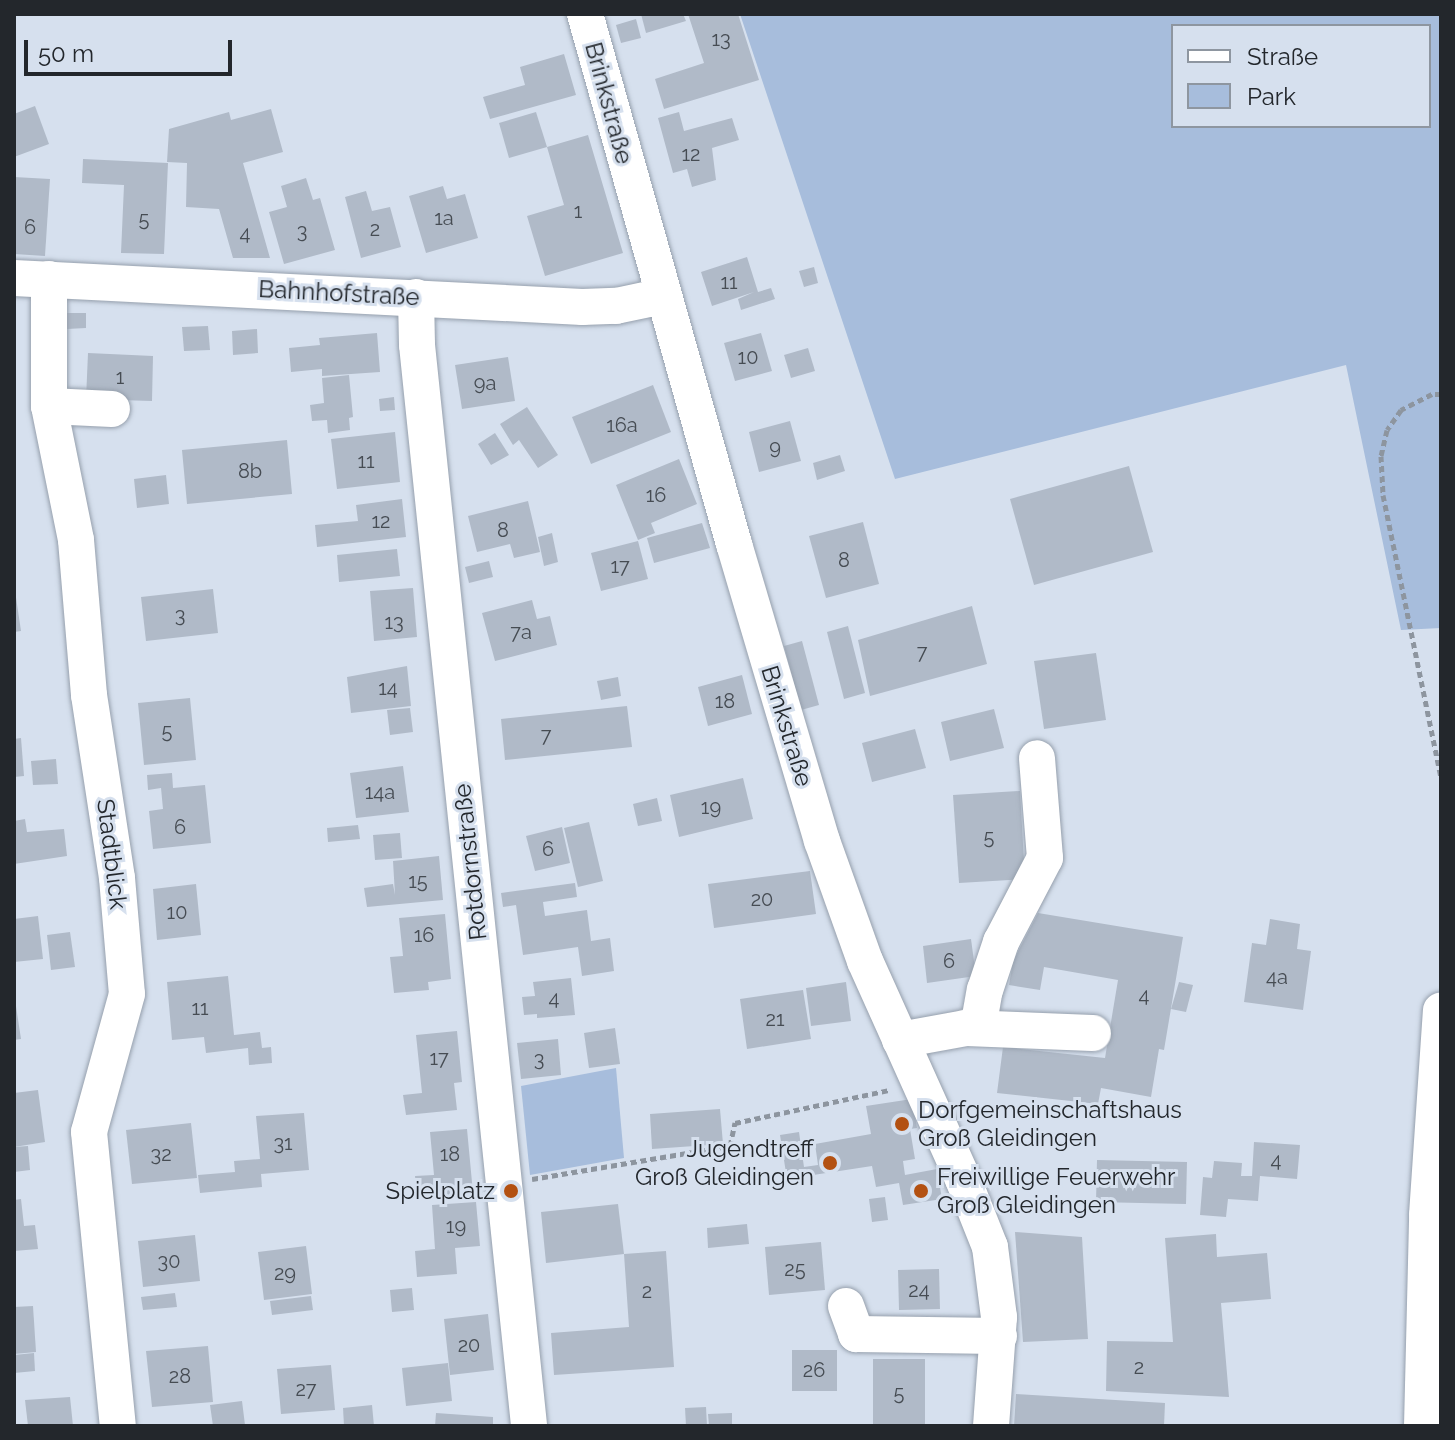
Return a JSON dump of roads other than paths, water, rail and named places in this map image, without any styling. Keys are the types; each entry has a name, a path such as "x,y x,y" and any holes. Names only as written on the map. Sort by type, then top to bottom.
{"street":[{"name":"Brinkstraße","path":"585,14 798,766 865,961 986,1235 995,1282 999,1336 991,1426"},
{"name":"Bahnhofstraße","path":"31,278 582,307 616,306 664,296"},
{"name":"Stadtblick","path":"31,278 49,406 76,540 89,695 117,878 127,994 89,1132 118,1426"},
{"name":"Rotdornstraße","path":"416,297 420,376 529,1426"},
{"path":"49,406 112,409"},
{"path":"978,1028 985,990 1001,942 1045,858 1037,758"},
{"path":"1422,1426 1427,1215 1441,1010"},
{"path":"900,1040 978,1028 1093,1033"},
{"path":"846,1306 856,1334 999,1336"}],"place":[{"name":"Dorfgemeinschaftshaus Groß Gleidingen","path":"902,1124"},
{"name":"Jugendtreff Groß Gleidingen","path":"830,1163"},
{"name":"Spielplatz","path":"511,1191"},
{"name":"Freiwillige Feuerwehr Groß Gleidingen","path":"921,1191"}]}
